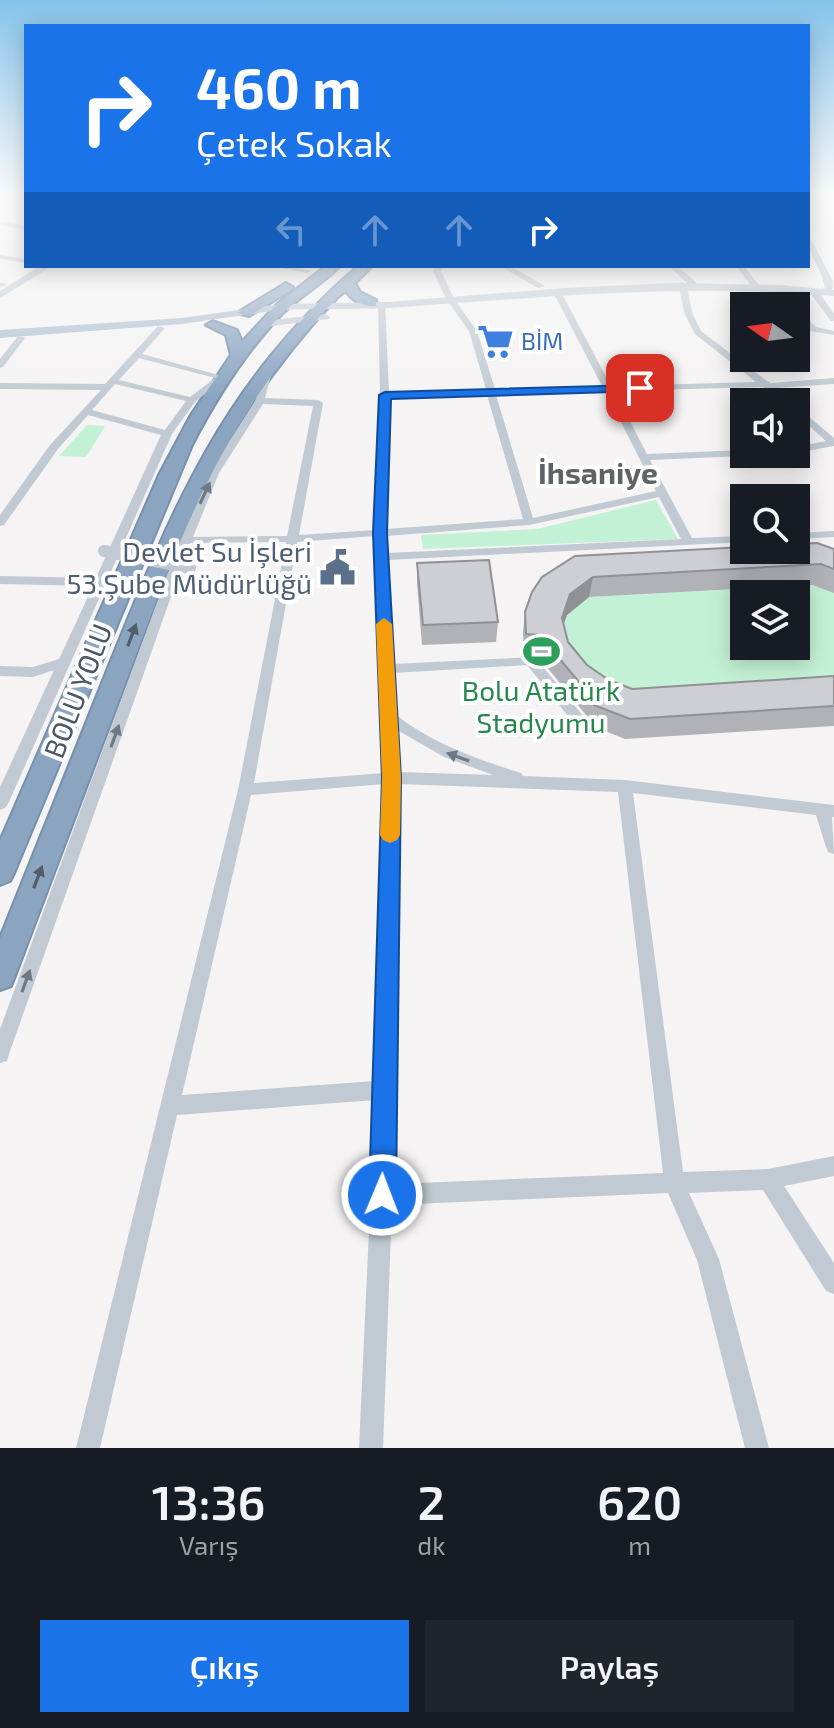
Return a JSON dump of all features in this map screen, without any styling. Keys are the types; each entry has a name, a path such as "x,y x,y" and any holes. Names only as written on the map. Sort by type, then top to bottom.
{"highway":[{"name":"BOLU YOLU","path":"0,976 188,495 225,427 270,366 316,312 363,268"},
{"path":"244,313 268,300 307,271 328,270"},
{"path":"0,873 168,475 195,420 222,377 264,324 328,270"},
{"path":"347,281 355,295 383,305"},
{"path":"213,325 232,333 239,356"}],"main road":[{"path":"1,288 32,268"},
{"path":"1,288 43,268"},
{"path":"0,337 264,324 316,312 542,289 557,292 688,284 755,285 832,293"},
{"path":"0,337 182,321 281,307 316,312 383,305"}],"street":[{"path":"820,263 832,293"},
{"path":"288,268 307,271"},
{"path":"439,268 437,274 450,299 473,331 529,522"},
{"path":"508,268 542,289"},
{"path":"675,268 688,284 689,315 698,332 717,350 772,388"},
{"path":"742,268 755,285"},
{"path":"526,277 539,273 542,289"},
{"path":"778,287 782,292"},
{"path":"813,291 834,319"},
{"path":"557,292 689,543"},
{"path":"371,1448 382,1195 392,778 380,533 385,395 383,305"},
{"path":"810,326 834,333"},
{"path":"0,523 54,447 161,328"},
{"path":"0,365 21,338"},
{"path":"137,355 222,377"},
{"path":"0,1054 186,540 214,473 260,401 270,366"},
{"path":"0,804 167,434 192,400 222,377"},
{"path":"385,395 834,381"},
{"path":"0,386 110,384 192,400"},
{"path":"88,1448 245,790 318,403 260,401"},
{"path":"86,411 167,434"},
{"path":"810,422 834,443"},
{"path":"810,447 834,443"},
{"path":"645,457 730,454"},
{"path":"186,540 291,539 529,522 663,493"},
{"path":"810,535 834,534"},
{"path":"382,557 730,540"},
{"path":"104,551 190,568"},
{"path":"0,580 100,582"},
{"path":"385,669 530,660 581,722"},
{"path":"0,671 33,672 64,662"},
{"path":"388,716 413,737 437,749 532,782"},
{"path":"245,790 392,778 625,786 828,810 834,847"},
{"path":"625,786 674,1183 708,1259 757,1448"},
{"path":"171,1106 384,1090"},
{"path":"382,1195 768,1179 834,1166"},
{"path":"768,1179 834,1283"}],"green space":[{"path":"87,425 105,426 86,457 59,456"},
{"path":"656,500 678,539 423,549 421,535 537,529"},
{"path":"810,585 834,592 834,696 627,709 567,668 563,621 574,607 589,597 730,589 730,660 810,660"}],"building":[{"path":"810,543 834,549 834,569 821,564 593,577 570,594 562,618 568,642 587,665 609,680 632,689 834,676 834,706 630,719 594,705 594,700 540,635 526,634 525,612 532,592 542,577 575,556 730,548 730,564 810,564"},
{"path":"489,560 498,622 423,625 417,563"}],"slow traffic":[{"path":"384,624 392,778 390,835"}],"place":[{"name":"BİM","path":"495,342"},
{"name":"Devlet Su İşleri 53.Şube Müdürlüğü","path":"338,568"},
{"name":"Bolu Atatürk Stadyumu","path":"541,651"}],"district":[{"name":"İhsaniye","path":"598,474"}],"route":[{"path":"382,1195 392,778 380,533 385,395 640,388"}]}
